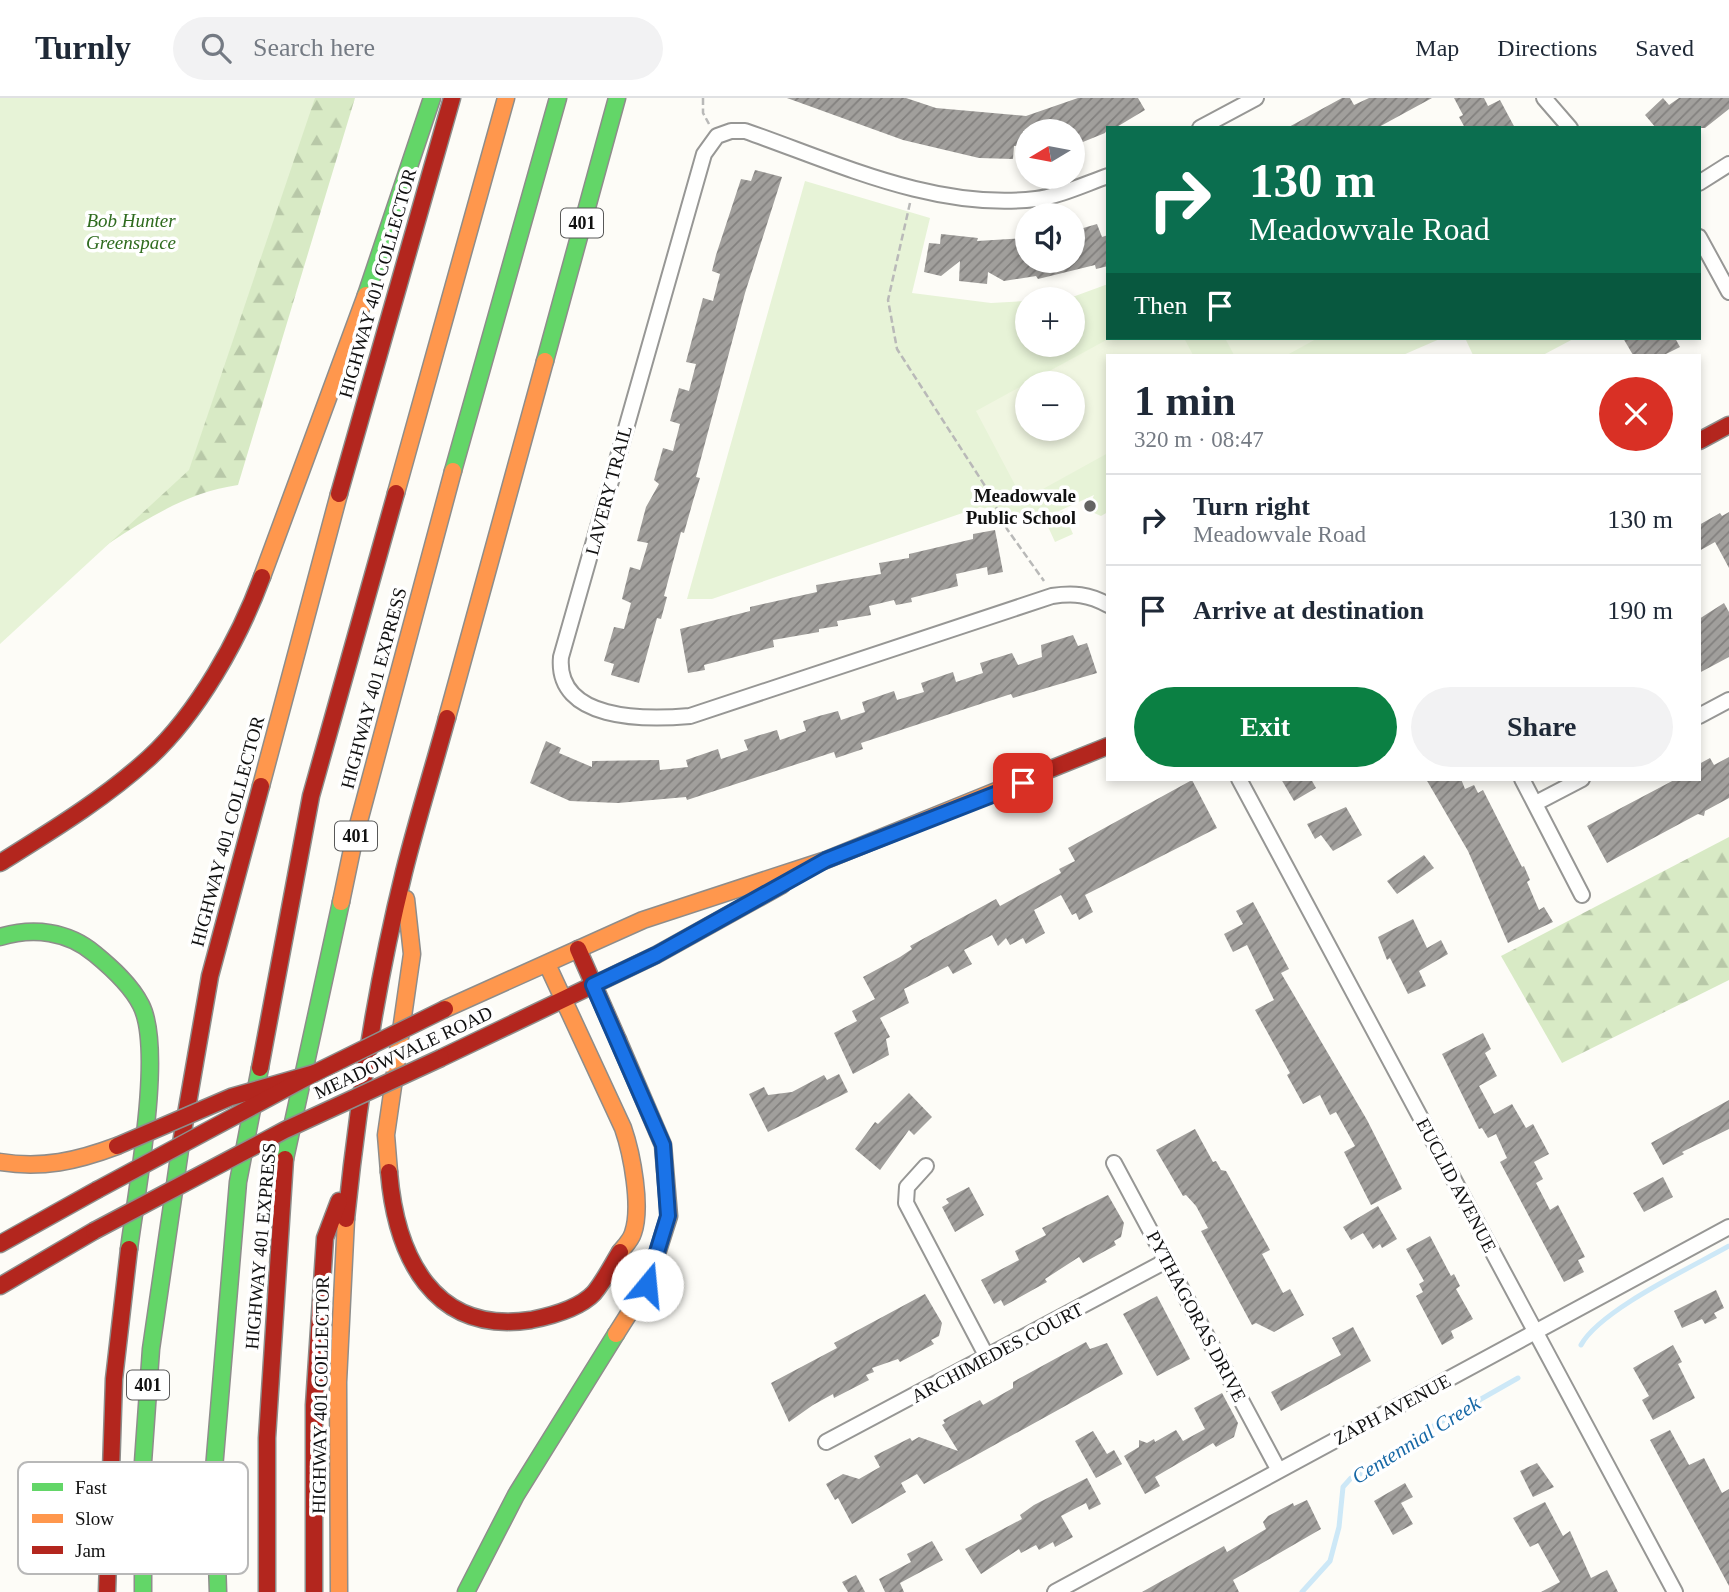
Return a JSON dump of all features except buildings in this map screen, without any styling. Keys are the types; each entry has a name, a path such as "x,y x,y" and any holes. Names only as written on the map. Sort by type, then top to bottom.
{"main road":[{"path":"0,863 82,812 150,757 190,711 246,620 358,319 432,98"},
{"name":"HIGHWAY 401 COLLECTOR","path":"144,1462 151,1349 174,1180 210,976 372,370 452,98"},
{"name":"HIGHWAY 401 EXPRESS","path":"215,1462 238,1182 311,796 506,98"},
{"name":"HIGHWAY 401 EXPRESS","path":"267,1592 267,1438 284,1164 354,839 481,365 558,98"},
{"name":"HIGHWAY 401 COLLECTOR","path":"339,1592 337,1408 351,1171 404,873 617,98"},
{"path":"1701,440 1729,425"},
{"name":"MEADOWVALE ROAD","path":"0,1244 315,1073 445,1009 578,949 643,920 826,860 1106,747"},
{"name":"MEADOWVALE ROAD","path":"0,1286 94,1231 285,1130 656,955 826,860"},
{"path":"404,873 412,954 386,1135 392,1211 406,1255 432,1291 463,1314 509,1323 554,1316 593,1294 633,1233 635,1188 632,1155 623,1128 547,964"},
{"path":"0,937 16,932 57,932 88,948 117,973 142,1006 152,1060 114,1379 111,1462"},
{"path":"466,1592 516,1495 647,1285 668,1216 663,1145 578,949"},
{"path":"0,1162 29,1168 67,1163 117,1146 231,1097 315,1073"},
{"path":"314,1592 314,1405 325,1238 351,1171"},
{"path":"107,1592 108,1574"},
{"name":"HIGHWAY 401 COLLECTOR","path":"143,1574 143,1592"},
{"name":"HIGHWAY 401 EXPRESS","path":"217,1574 218,1592"}],"street":[{"path":"1204,126 1256,98"},
{"path":"1544,98 1568,126"},
{"name":"LAVERY TRAIL","path":"1106,177 1037,199 977,199 913,189 745,131 731,131 718,136 704,154 561,657 559,676 573,698 630,718 690,716 1052,596 1074,593 1097,598 1106,604"},
{"path":"1701,182 1729,164"},
{"path":"1701,241 1729,292"},
{"path":"1701,715 1729,700"},
{"name":"EUCLID AVENUE","path":"1239,781 1675,1592"},
{"path":"1523,781 1582,895"},
{"path":"1536,803 1578,781"},
{"name":"PYTHAGORAS DRIVE","path":"1114,1163 1279,1469"},
{"path":"926,1166 907,1187 906,1203 987,1357"},
{"name":"ZAPH AVENUE","path":"1055,1592 1729,1227"},
{"name":"ARCHIMEDES COURT","path":"826,1442 1166,1261"}],"path":[{"path":"913,189 888,300 897,349 988,489 1007,530 1043,579 1052,596"}],"green space":[{"name":"Bob Hunter Greenspace","path":"0,98 355,98 238,485 187,499 163,511 49,582 0,605"},
{"name":"Bob Hunter Greenspace","path":"0,98 315,98 189,470 0,644"},
{"path":"805,181 930,218 912,293 991,303 1015,302 1015,357 1085,357 1085,292 1106,285 1106,340 1437,340 1405,354 1106,354 1106,513 1101,516 1092,512 1090,504 1094,495 1035,522 980,507 712,599 687,599"},
{"path":"1106,340 1185,340 1192,354 1106,354 1106,454 1023,500 976,411 1015,390 1015,441 1085,441 1085,371 1049,371 1075,357 1085,357 1085,352"},
{"path":"1226,340 1314,340 1289,354 1233,354"},
{"path":"1466,340 1571,340 1545,354 1473,354"},
{"path":"1063,511 1073,534 1055,542 1045,520"},
{"path":"1729,837 1729,980 1562,1063 1501,956"}],"waterway":[{"name":"Centennial Creek","path":"1581,1345 1591,1332 1626,1304 1729,1246"},
{"name":"Centennial Creek","path":"1302,1592 1330,1561 1339,1527 1343,1487 1351,1478 1394,1459 1409,1440 1518,1378"}],"traffic: fast":[{"path":"366,295 432,98"},
{"path":"453,471 558,98"},
{"path":"545,361 617,98"},
{"path":"285,1159 341,902"},
{"path":"0,937 37,932 73,940 85,946 114,971 141,1005 147,1026 150,1054 149,1087 129,1249"},
{"path":"215,1462 238,1182 260,1068"},
{"path":"143,1462 151,1349 181,1143"},
{"path":"466,1592 516,1495 616,1334"},
{"path":"143,1574 143,1592"},
{"path":"217,1574 218,1592"}],"traffic: slow":[{"path":"396,493 506,98"},
{"path":"262,577 366,295"},
{"path":"447,718 545,361"},
{"path":"341,902 354,840 453,471"},
{"path":"261,786 339,494"},
{"path":"445,1009 643,920 826,860 1011,785"},
{"path":"389,1172 386,1135 412,954 406,899"},
{"path":"547,964 626,1139 635,1180 636,1222 632,1236 620,1252"},
{"path":"616,1334 647,1285 669,1216 663,1145 618,1040"},
{"path":"0,1162 45,1164 88,1156 117,1146"},
{"path":"339,1592 338,1382 346,1219"}],"traffic: jam":[{"path":"339,494 452,98"},
{"path":"1701,440 1729,425"},
{"path":"260,1068 311,796 396,493"},
{"path":"0,863 96,801 132,773 167,740 200,697 229,650 262,577"},
{"path":"346,1219 362,1088 385,958 409,853 447,718"},
{"path":"1011,785 1106,747"},
{"path":"181,1143 210,976 261,786"},
{"path":"441,1058 656,955 782,885"},
{"path":"578,949 618,1040"},
{"path":"97,1190 315,1073 445,1009"},
{"path":"94,1231 285,1130 441,1058"},
{"path":"117,1146 231,1097 315,1073"},
{"path":"267,1592 267,1438 285,1159"},
{"path":"389,1172 400,1233 411,1260 426,1283 445,1302 468,1315 497,1321 531,1320 573,1308 594,1293 620,1252"},
{"path":"0,1244 97,1190"},
{"path":"314,1592 314,1405 325,1238 339,1201"},
{"path":"0,1286 94,1231"},
{"path":"111,1462 114,1379 129,1249"},
{"path":"107,1592 108,1574"}],"place":[{"name":"Meadowvale Public School","path":"1090,506"}],"route":[{"path":"647,1285 668,1216 663,1145 593,985 656,955 826,860 1023,783"}]}
